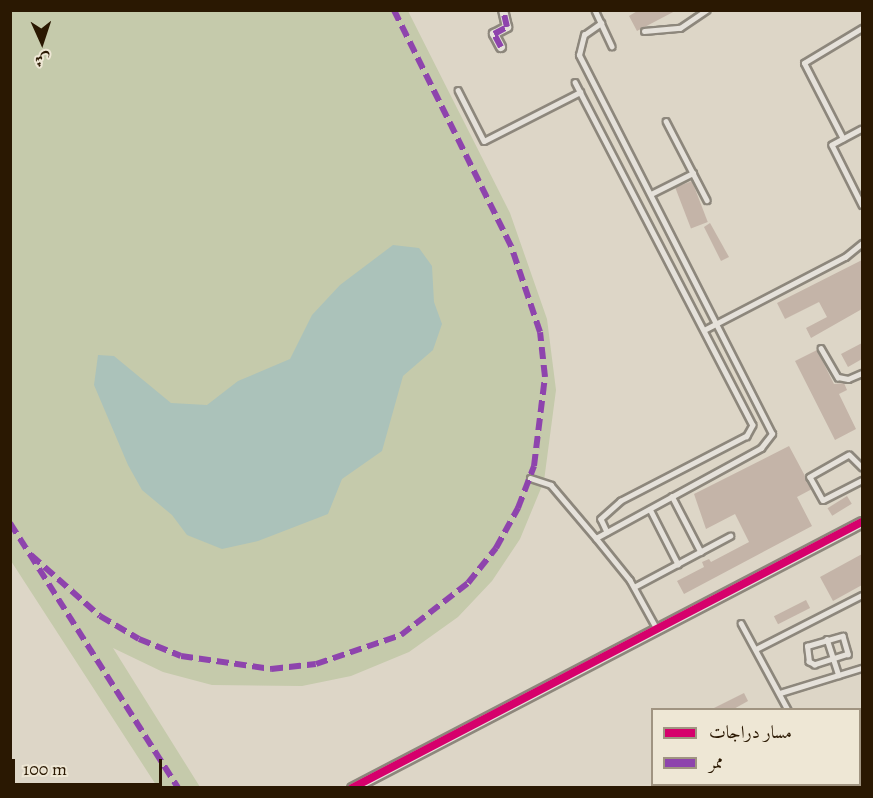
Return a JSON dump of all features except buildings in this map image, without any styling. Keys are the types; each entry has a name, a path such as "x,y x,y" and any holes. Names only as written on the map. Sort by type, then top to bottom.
{"street":[{"path":"501,47 494,34 507,27 503,10"},
{"path":"352,788 862,522"}],"lane":[{"path":"594,10 612,46"},
{"path":"644,31 680,28 706,10"},
{"path":"596,538 766,444 772,434 718,323 579,55 584,35 601,24"},
{"path":"843,139 804,63 862,28"},
{"path":"575,81 752,422 751,432 621,501 601,519 607,532"},
{"path":"458,90 484,141 580,92"},
{"path":"666,121 707,200"},
{"path":"862,129 832,145 862,205"},
{"path":"651,194 693,173"},
{"path":"856,191 862,188"},
{"path":"704,330 845,257 862,243"},
{"path":"821,348 838,377 862,373"},
{"path":"862,468 849,455 810,477 823,500 862,480"},
{"path":"530,478 551,485 596,538 634,587 657,628"},
{"path":"672,496 700,552"},
{"path":"650,508 678,564"},
{"path":"634,587 730,536"},
{"path":"756,649 862,595"},
{"path":"741,623 787,708"},
{"path":"840,635 847,639 849,653 834,659 815,665 808,661 807,646 840,635"},
{"path":"827,639 839,675"},
{"path":"780,693 862,668"}],"green space":[{"path":"11,11 408,11 510,213 547,319 556,390 544,481 520,539 492,581 458,617 409,652 351,676 302,686 212,685 163,672 113,648 200,787 158,788 11,561"}],"water":[{"path":"393,245 419,248 432,266 434,302 442,324 433,350 403,376 382,451 342,479 328,514 258,541 222,549 187,535 172,515 142,490 128,465 94,385 98,355 114,356 171,403 207,405 238,381 290,359 312,315 340,285"}],"marked path":[{"path":"31,555 100,616 139,639 181,656 271,669 316,664 401,635 468,583 496,548 518,508 534,466 545,377 540,332 511,246 394,10"},
{"path":"501,47 494,34 507,27 503,10"},
{"path":"10,523 178,788"}],"cycle path":[{"path":"352,788 862,522"}]}
